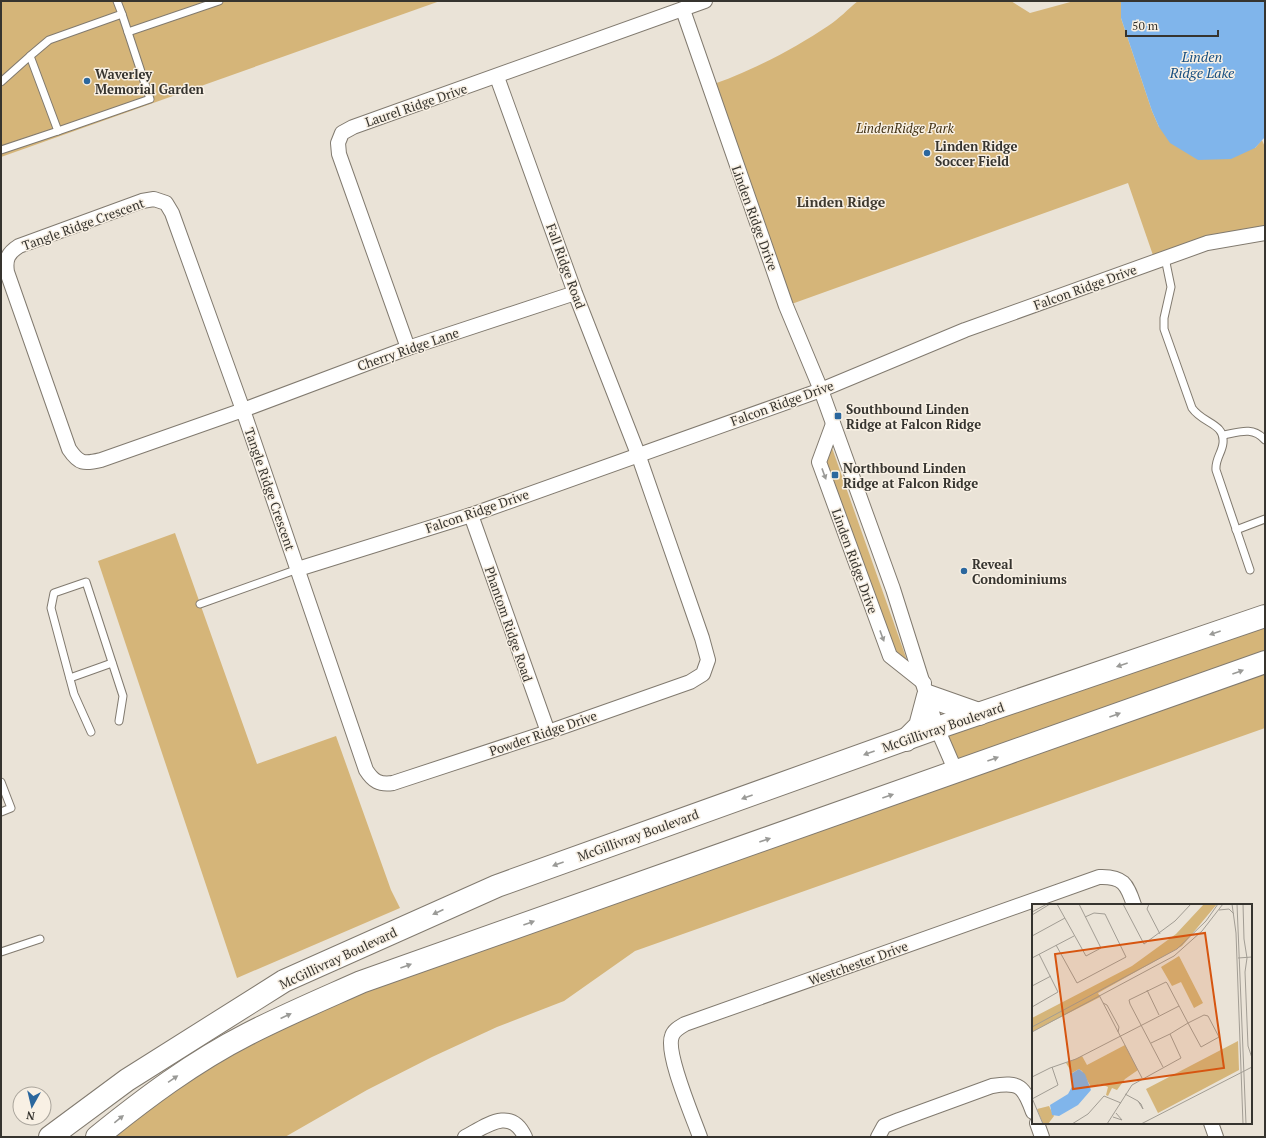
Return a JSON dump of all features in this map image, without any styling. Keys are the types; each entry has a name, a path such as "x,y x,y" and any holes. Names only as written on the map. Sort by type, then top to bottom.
{"main road":[{"name":"McGillivray Boulevard","path":"50,1137 127,1080 284,981 497,886 937,728 1265,616"},
{"path":"97,1137 141,1101 208,1057 247,1034 361,982 1265,662"},
{"path":"906,740 920,726 926,689 979,714"}],"street":[{"name":"Laurel Ridge Drive","path":"408,348 338,154 338,143 342,133 353,127 497,77 705,1"},
{"name":"Linden Ridge Drive","path":"683,10 786,306 821,390 893,589 926,689 937,728 956,772"},
{"name":"Fall Ridge Road","path":"497,77 575,293 638,454"},
{"name":"Tangle Ridge Crescent","path":"243,410 101,460 86,463 75,459 69,449 7,272 6,262 10,252 19,246 142,202 154,199 166,203 172,213 243,410 298,569"},
{"name":"Falcon Ridge Drive","path":"298,569 471,515 638,454 821,390 965,330 1207,243 1265,233"},
{"name":"Cherry Ridge Lane","path":"243,410 408,348 575,293"},
{"name":"Linden Ridge Drive","path":"833,424 820,462 890,656 926,689"},
{"name":"Powder Ridge Drive","path":"298,569 366,770 372,780 382,784 392,783 548,732 690,682 703,674 708,660 638,454"},
{"name":"Phantom Ridge Road","path":"471,515 548,732"},
{"name":"Westchester Drive","path":"700,1137 670,1053 672,1036 685,1024 1099,877 1110,876 1121,880 1128,888 1134,904"},
{"path":"878,1137 884,1126 992,1086 1008,1083 1020,1086 1027,1094 1032,1109"},
{"path":"465,1137 493,1123 504,1120 514,1121 525,1137"},
{"path":"1037,1124 1042,1137"},
{"path":"1211,1124 1216,1137"}],"lane":[{"path":"1,150 150,100 117,1"},
{"path":"128,32 219,1"},
{"path":"1,82 49,40 122,14"},
{"path":"30,56 58,131"},
{"path":"1165,258 1171,287 1164,318 1164,329 1192,408 1198,416 1219,427 1224,435 1223,446 1215,462 1250,570"},
{"path":"1224,435 1247,430 1260,434 1265,440"},
{"path":"1236,530 1265,519"},
{"path":"200,604 298,569"},
{"path":"91,732 74,694 51,608 54,593 86,582 123,696 119,721"},
{"path":"70,678 112,663"},
{"path":"1,782 11,808 1,812"},
{"path":"1,952 40,939"}],"green space":[{"path":"1,1 440,1 1,157"},
{"name":"LindenRidge Park","path":"858,1 1011,1 1030,13 1074,1 1121,1 1121,18 1152,111 1159,127 1255,148 1262,140 1265,147 1265,233 1155,261 1128,183 786,306 708,86 754,68 815,35 840,17"},
{"path":"831,445 909,666 895,656 826,463"},
{"path":"175,533 257,764 336,736 391,890 400,908 237,978 98,561"},
{"path":"1265,616 1265,728 635,951 564,1001 497,1027 432,1057 367,1090 285,1137 97,1137 247,1034 956,772 937,728"}],"water":[{"name":"Linden Ridge Lake","path":"1121,1 1265,1 1265,137 1255,148 1231,159 1198,160 1170,143 1159,127 1152,111 1121,18"}],"place":[{"name":"Waverley Memorial Garden","path":"87,81"},
{"name":"Linden Ridge Soccer Field","path":"927,153"},
{"name":"Southbound Linden Ridge at Falcon Ridge","path":"838,416"},
{"name":"Northbound Linden Ridge at Falcon Ridge","path":"835,475"},
{"name":"Reveal Condominiums","path":"964,571"}],"district":[{"name":"Linden Ridge","path":"841,201"}]}
